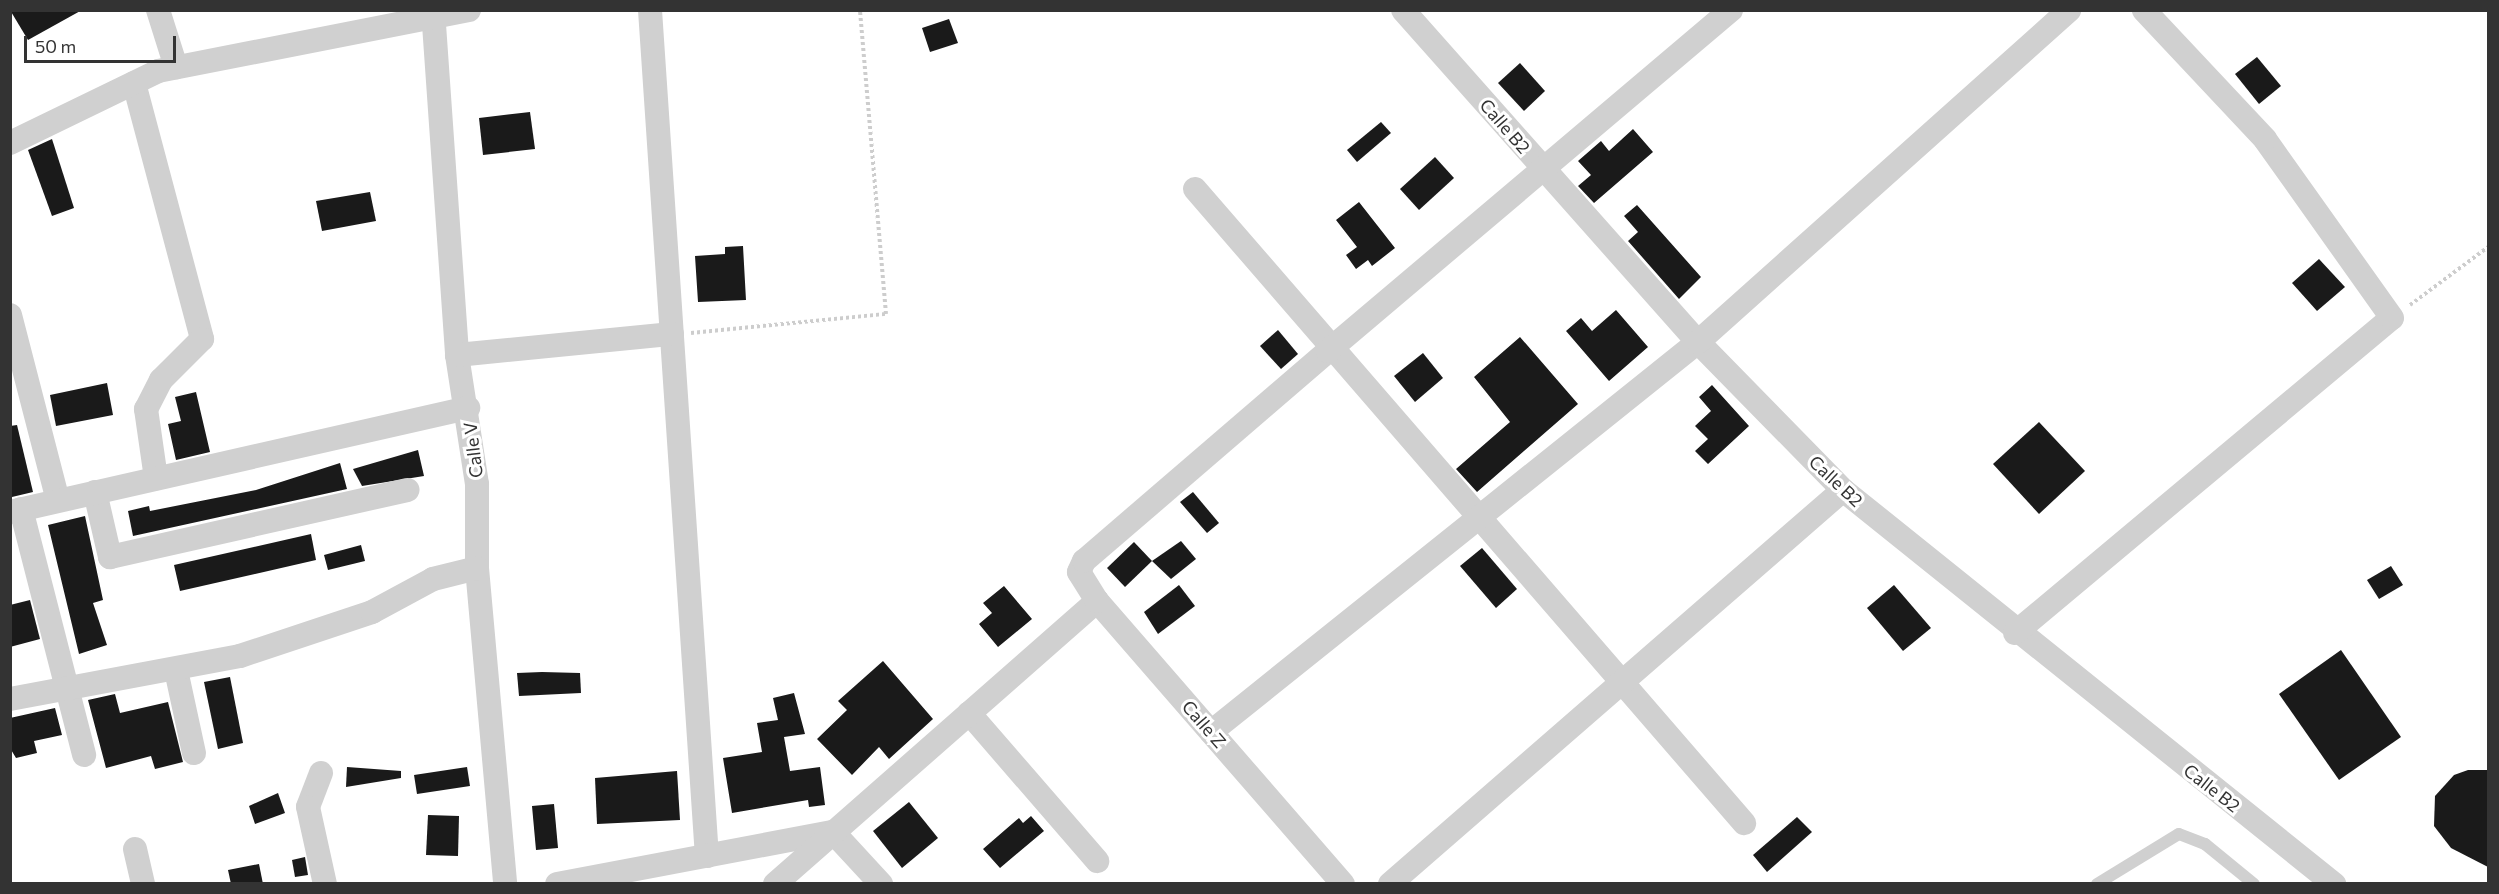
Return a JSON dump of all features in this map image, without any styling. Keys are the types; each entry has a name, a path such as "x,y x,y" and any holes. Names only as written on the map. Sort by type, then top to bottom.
{"street":[{"path":"158,10 176,67"},
{"path":"10,143 134,82 176,67 433,14 469,10"},
{"path":"650,10 707,856"},
{"name":"Calle B2","path":"1403,10 1698,342 1843,490 2015,633 2334,884"},
{"path":"1332,348 1546,172 1731,10"},
{"path":"1211,732 1698,342 2069,10"},
{"path":"2015,633 2392,318 2265,139 2144,10"},
{"name":"Calle V","path":"433,14 457,356 468,408 477,484 477,568 505,884"},
{"path":"134,82 202,339 161,380 146,409 156,478"},
{"path":"1195,189 1744,824"},
{"path":"10,315 58,500"},
{"path":"457,356 672,334"},
{"name":"Calle Z","path":"1332,348 1084,561 1081,582 1343,884"},
{"path":"84,755 16,510 468,408"},
{"path":"95,492 110,557 408,490"},
{"path":"1390,884 1624,684 1843,490"},
{"path":"10,699 176,670 290,641 372,612 433,579 477,568"},
{"path":"775,884 1097,601"},
{"path":"176,670 194,753"},
{"path":"969,713 1098,861"},
{"path":"321,773 308,807 325,884"},
{"path":"557,884 833,832"},
{"path":"833,832 880,884"},
{"path":"135,849 143,884"}],"lane":[{"path":"2097,884 2179,834 2205,844 2254,884"}],"path":[{"path":"672,334 886,314 860,10"},
{"path":"2392,318 2488,246"}],"building":[{"path":"10,10 82,10 28,40"},
{"path":"949,19 958,43 930,52 922,28"},
{"path":"2257,57 2281,86 2259,104 2235,74"},
{"path":"1520,63 1545,91 1524,111 1498,83"},
{"path":"530,112 535,149 483,155 479,118"},
{"path":"1381,122 1391,133 1357,162 1347,150"},
{"path":"1633,129 1653,152 1594,203 1578,186 1591,175 1578,161 1601,141 1609,151"},
{"path":"52,139 74,208 52,216 28,150"},
{"path":"1435,157 1454,178 1419,210 1400,189"},
{"path":"370,192 376,221 322,231 316,201"},
{"path":"1359,202 1395,248 1372,266 1368,260 1356,269 1346,255 1357,247 1336,220"},
{"path":"1637,205 1701,277 1679,299 1628,241 1638,232 1624,216"},
{"path":"743,246 746,300 698,302 695,256 725,254 725,247"},
{"path":"2319,259 2345,287 2317,311 2292,283"},
{"path":"1616,310 1648,347 1609,381 1566,331 1581,318 1592,331"},
{"path":"1278,330 1298,354 1281,369 1260,346"},
{"path":"1520,337 1578,404 1477,492 1456,469 1510,422 1474,377"},
{"path":"1423,353 1443,378 1415,402 1394,376"},
{"path":"107,383 113,415 56,426 50,395"},
{"path":"1712,385 1749,426 1708,464 1695,451 1708,439 1695,426 1711,411 1699,397"},
{"path":"196,392 210,452 176,460 168,424 181,421 175,397"},
{"path":"2039,422 2085,471 2039,514 1993,464"},
{"path":"17,425 33,492 12,497 10,426"},
{"path":"418,450 424,476 362,486 353,469"},
{"path":"340,463 347,489 133,536 128,511 149,506 150,511 256,490"},
{"path":"1193,492 1219,523 1207,533 1180,502"},
{"path":"85,516 103,600 93,603 107,645 79,654 48,525"},
{"path":"311,534 316,560 180,591 174,565"},
{"path":"1181,541 1196,559 1171,579 1152,561"},
{"path":"1134,542 1152,561 1125,587 1107,568"},
{"path":"361,545 365,561 328,570 324,555"},
{"path":"1482,548 1517,589 1496,608 1460,566"},
{"path":"2391,566 2403,585 2379,599 2367,580"},
{"path":"1179,585 1195,606 1158,634 1144,612"},
{"path":"1894,585 1931,628 1903,651 1867,608"},
{"path":"1004,586 1032,619 998,647 979,624 992,613 983,603"},
{"path":"30,600 40,639 10,647 10,605"},
{"path":"2341,650 2401,737 2339,780 2279,694"},
{"path":"883,661 933,719 889,759 879,747 852,775 817,739 847,710 838,701"},
{"path":"517,673 580,673 581,693 519,696"},
{"path":"230,677 243,743 218,749 204,682"},
{"path":"794,693 805,734 784,737 790,771 820,767 825,805 809,807 808,800 732,813 723,758 762,752 757,723 778,720 773,698"},
{"path":"115,694 120,713 168,702 183,762 155,769 151,756 106,768 88,700"},
{"path":"55,708 62,735 34,741 37,753 16,758 10,748 10,718"},
{"path":"347,767 401,771 401,778 346,787"},
{"path":"467,767 470,786 417,794 414,775"},
{"path":"2468,770 2488,770 2488,867 2451,848 2434,826 2435,796 2454,775"},
{"path":"677,771 680,820 597,824 595,778"},
{"path":"278,793 285,813 255,824 249,806"},
{"path":"909,802 938,838 902,868 873,831"},
{"path":"554,804 558,848 536,850 532,806"},
{"path":"428,815 459,816 458,856 426,855"},
{"path":"1031,816 1044,831 1000,868 983,849 1019,818 1023,823"},
{"path":"1797,817 1812,832 1767,872 1753,855"},
{"path":"305,857 308,875 295,877 292,860"},
{"path":"259,864 263,884 231,884 228,870"}]}
